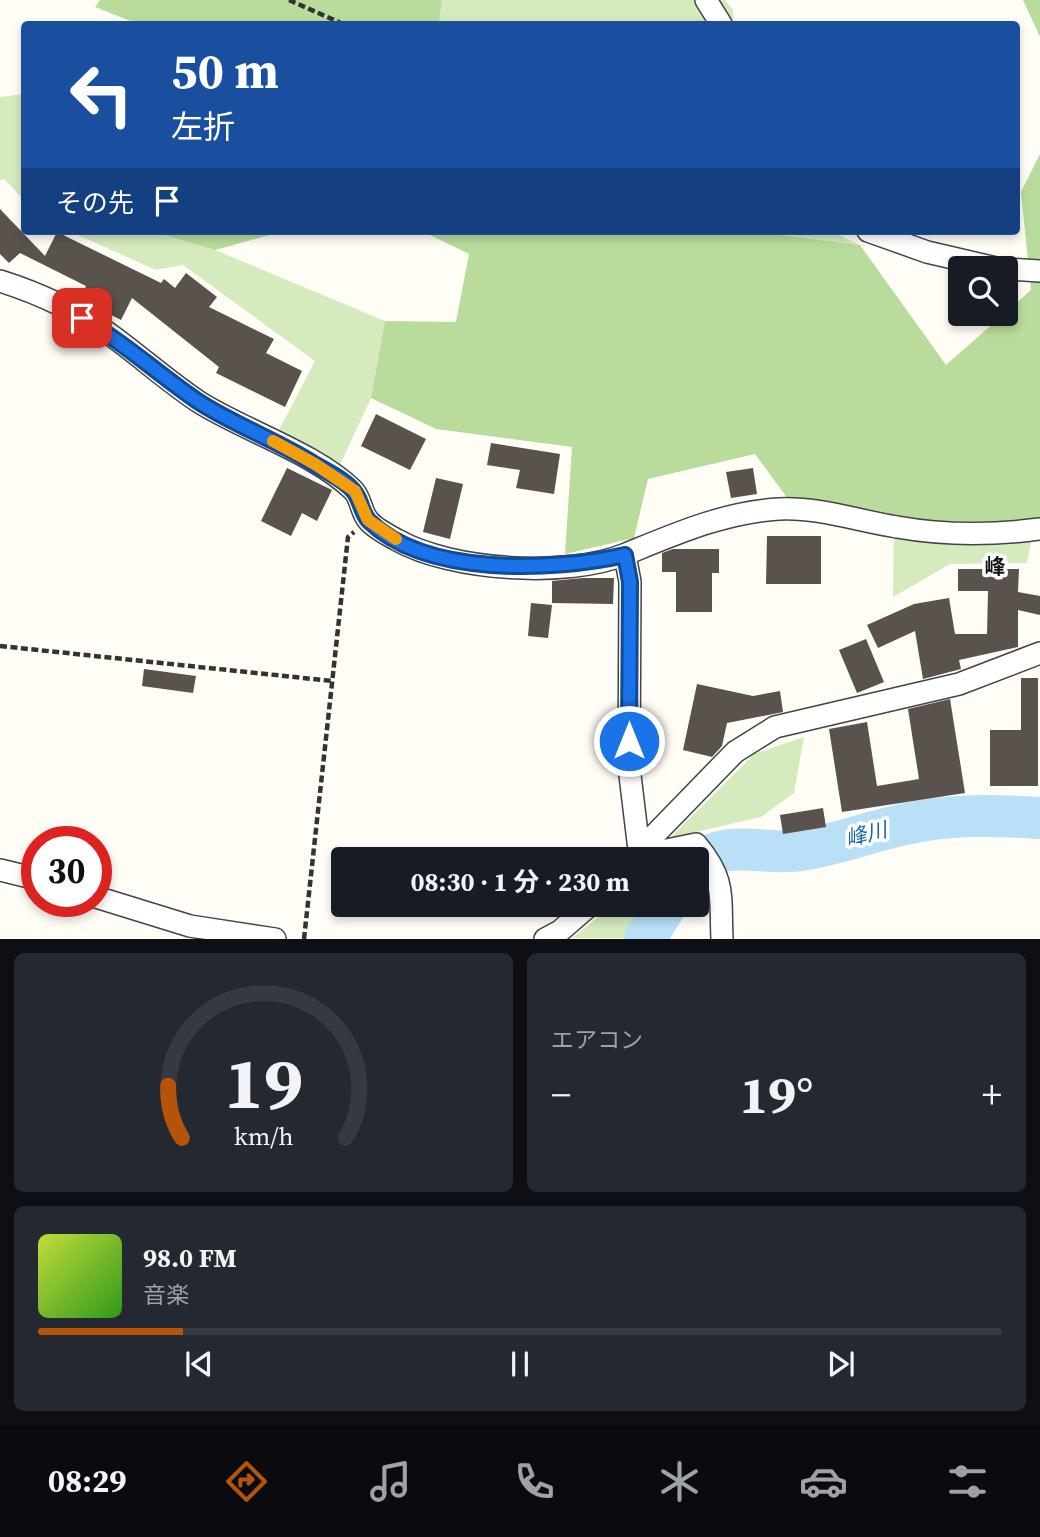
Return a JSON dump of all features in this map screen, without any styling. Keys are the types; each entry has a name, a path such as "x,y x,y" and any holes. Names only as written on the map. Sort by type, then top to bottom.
{"street":[{"path":"706,0 719,21"},
{"path":"879,235 948,257"},
{"path":"1018,270 1040,271"},
{"path":"0,281 36,292 105,331 200,402 315,464 355,491 368,520 398,540 428,552 473,563 537,567 588,564 625,555 646,544 746,511 816,511 900,528 949,532 1040,529"},
{"path":"625,555 630,582 629,768 634,847"},
{"path":"643,847 736,752 775,727 959,684 1040,653"},
{"path":"681,847 696,844 698,847"},
{"path":"709,860 715,867 719,882 722,939"},
{"path":"0,870 21,875"},
{"path":"112,902 190,926 275,939"},
{"path":"545,939 560,931 576,917"}],"path":[{"path":"289,0 336,21"},
{"path":"304,939 348,537 368,520"},
{"path":"0,646 332,681"}],"green space":[{"path":"100,0 442,0 439,21 130,21 95,7"},
{"path":"442,0 725,0 733,10 734,21 439,21"},
{"path":"1023,0 1040,0 1040,37"},
{"path":"21,94 21,197 4,179 0,180 0,97"},
{"path":"1040,154 1040,521 894,521 791,503 755,454 648,479 634,538 565,554 572,447 436,429 371,398 385,321 456,322 469,254 430,235 781,235 860,245 946,365 990,326 1018,326 1018,301 1031,290 1021,192"},
{"path":"78,235 164,235 215,250 385,321 371,398 339,467 277,434 315,361 183,265 156,270"},
{"path":"164,235 269,235 215,250"},
{"path":"781,235 839,235 860,245"},
{"path":"894,521 1035,522 1027,563 950,564 893,597"},
{"path":"804,737 794,793 761,817 670,838 754,754"},
{"path":"599,917 637,917 647,922 637,938 572,938"}],"building":[{"path":"0,209 21,231 21,235 25,235 45,256 56,235 63,235 161,283 164,279 175,288 186,273 217,297 209,307 274,339 266,353 302,371 285,407 216,373 219,367 132,298 121,320 80,299 86,286 20,253 9,263 0,254"},
{"path":"376,414 426,439 410,470 361,446"},
{"path":"491,443 560,454 554,494 516,488 520,470 487,465"},
{"path":"287,468 332,490 317,521 302,513 291,536 261,521"},
{"path":"753,468 757,494 731,498 726,472"},
{"path":"436,478 463,484 450,539 423,532"},
{"path":"767,536 821,536 821,584 766,584"},
{"path":"673,549 719,549 719,573 712,573 712,612 676,612 676,572 662,572 662,553"},
{"path":"958,569 1019,569 1018,592 1040,596 1040,615 1018,610 1018,647 959,660 961,669 923,679 915,631 878,648 867,625 914,604 949,598 955,634 987,634 988,591 958,591"},
{"path":"614,578 613,604 552,603 552,581"},
{"path":"531,603 552,605 548,638 528,636"},
{"path":"866,639 884,682 857,693 839,650"},
{"path":"144,669 196,676 193,693 142,686"},
{"path":"1021,678 1038,678 1038,786 990,786 990,730 1021,730"},
{"path":"697,684 753,696 780,691 783,712 727,723 722,746 712,757 683,750"},
{"path":"950,699 965,793 842,812 829,729 867,722 877,786 919,779 908,709"},
{"path":"823,808 826,827 783,834 780,815"}],"waterway":[{"name":"峰川","path":"709,856 733,850 801,850 939,818 1040,818"},
{"name":"峰川","path":"645,939 659,917"}],"slow traffic":[{"path":"273,441 315,464 355,491 368,520 396,539"}],"district":[{"name":"峰","path":"995,566"}],"route":[{"path":"82,318 105,331 200,402 315,464 355,491 368,520 398,540 428,552 473,563 506,566 588,564 625,555 630,582 629,741"}]}
